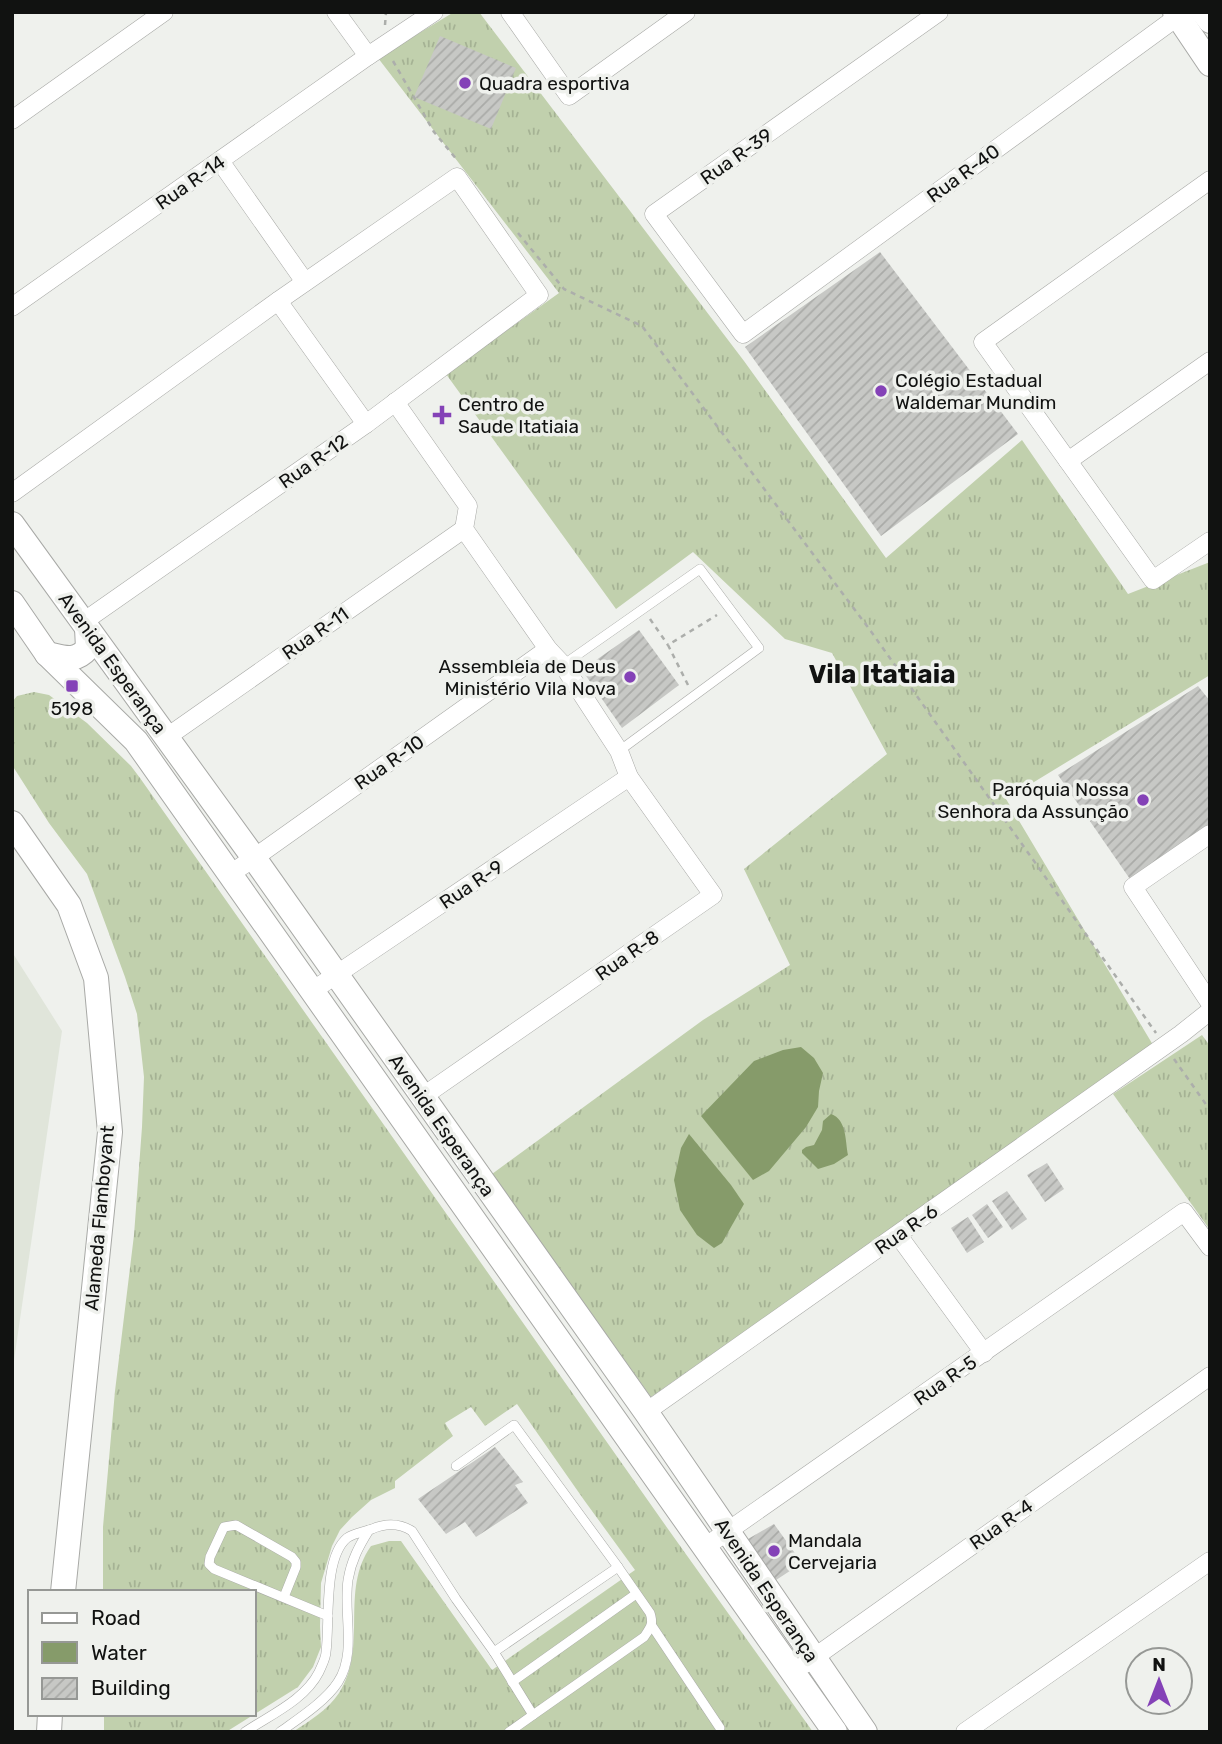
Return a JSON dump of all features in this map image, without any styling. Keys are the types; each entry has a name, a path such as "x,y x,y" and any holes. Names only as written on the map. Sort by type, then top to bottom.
{"main road":[{"path":"1203,12 1210,21"},
{"path":"1179,14 1210,64"},
{"name":"Avenida Esperança","path":"12,524 254,858 728,1531 803,1665 835,1732"},
{"name":"Avenida Esperança","path":"12,603 20,620 47,654 136,741 705,1547 803,1665 865,1732"},
{"path":"47,654 70,659 81,656 88,648 85,625"},
{"name":"Alameda Flamboyant","path":"12,823 69,905 96,978 110,1132 63,1590"}],"street":[{"path":"12,120 164,12"},
{"path":"336,12 368,56"},
{"path":"510,12 569,96 686,12"},
{"name":"Rua R-39","path":"743,334 654,214 939,12"},
{"name":"Rua R-40","path":"743,334 1179,14"},
{"name":"Rua R-14","path":"12,307 430,15"},
{"path":"12,493 305,282 220,161"},
{"name":"Rua R-12","path":"85,625 366,424 539,295 457,177 305,282"},
{"path":"1210,180 983,342 1153,580 1210,541"},
{"path":"278,301 366,424"},
{"path":"1068,461 1210,361"},
{"path":"395,402 468,506 464,529 548,649 563,665 618,751 629,776"},
{"name":"Rua R-11","path":"167,737 464,529"},
{"name":"Rua R-10","path":"230,873 548,649"},
{"name":"Rua R-9","path":"312,991 629,776"},
{"name":"Rua R-8","path":"422,1097 713,895 629,776"},
{"path":"1210,834 1133,887 1210,1003"},
{"name":"Rua R-6","path":"646,1412 1210,1011"},
{"name":"Rua R-5","path":"705,1547 1184,1212 1210,1247"},
{"path":"898,1235 984,1353"},
{"name":"Rua R-4","path":"803,1665 1210,1376"},
{"path":"965,1732 1210,1561"}],"lane":[{"path":"563,665 700,569 759,648 618,751"},
{"path":"456,1466 514,1426 650,1613 652,1626 720,1728"},
{"path":"245,1732 299,1696 317,1675 326,1655 333,1562 342,1543 350,1536 382,1525 395,1524 412,1531 533,1715"},
{"path":"284,1597 296,1567 292,1557 236,1525 224,1527 210,1557 209,1564 214,1569 328,1615"},
{"path":"280,1732 328,1694 346,1666 348,1582 352,1562 369,1530"},
{"path":"494,1652 618,1567"},
{"path":"512,1682 636,1594"},
{"path":"509,1732 644,1637 652,1626"},
{"path":"299,1696 312,1707"}],"path":[{"path":"386,12 384,45 434,131 460,163"},
{"path":"512,226 564,289 642,326 870,630 1210,1111"},
{"path":"668,645 729,607"},
{"path":"643,609 668,645 693,696"}],"shaded area":[{"path":"12,952 62,1031 12,1374"}],"green space":[{"path":"454,12 479,12 744,361 886,558 1022,440 1128,594 1210,562 1210,675 1006,799 1153,1045 651,1397 492,1174 703,1020 790,965 744,869 887,754 832,653 785,639 693,552 616,609 446,374 559,293 378,58"},
{"path":"34,692 49,695 87,723 131,766 813,1732 293,1732 329,1705 348,1675 354,1638 357,1581 371,1546 401,1541 492,1670 635,1570 517,1404 485,1426 471,1407 445,1423 453,1436 395,1481 395,1488 371,1500 340,1530 332,1546 321,1583 321,1647 313,1667 298,1687 256,1713 256,1590 103,1590 103,1527 115,1391 134,1235 144,1077 137,1014 87,874 49,823 12,765 12,702 17,696"},
{"path":"1202,1035 1210,1046 1210,1230 1113,1094"},
{"path":"104,1716 252,1716 226,1732 104,1732"}],"water":[{"path":"801,1047 814,1058 823,1073 818,1107 806,1127 769,1171 753,1180 701,1116 754,1061 783,1050"},
{"path":"831,1114 843,1126 848,1155 834,1164 818,1169 802,1150 814,1145 822,1130 823,1121"},
{"path":"689,1134 744,1204 722,1243 714,1248 697,1235 680,1210 674,1180 681,1148"}],"building":[{"name":"Quadra esportiva","path":"440,36 516,68 491,129 414,97"},
{"name":"Colégio Estadual Waldemar Mundim","path":"880,252 1018,434 881,536 745,347"},
{"name":"Assembleia de Deus Ministério Vila Nova","path":"639,630 679,685 622,728 582,670"},
{"name":"Paróquia Nossa Senhora da Assunção","path":"1198,686 1210,701 1210,826 1132,882 1058,775"},
{"path":"1047,1163 1064,1189 1045,1202 1027,1175"},
{"path":"1007,1191 1027,1219 1012,1230 992,1201"},
{"path":"987,1204 1003,1227 988,1238 972,1215"},
{"path":"968,1217 984,1242 967,1253 951,1228"},
{"path":"495,1447 523,1482 515,1485 528,1503 476,1537 465,1522 446,1534 418,1499"},
{"name":"Mandala Cervejaria","path":"774,1524 802,1563 773,1582 748,1539"}],"place":[{"name":"Quadra esportiva","path":"465,83"},
{"name":"Colégio Estadual Waldemar Mundim","path":"881,391"},
{"name":"Centro de Saude Itatiaia","path":"442,415"},
{"name":"Assembleia de Deus Ministério Vila Nova","path":"630,677"},
{"name":"5198","path":"72,686"},
{"name":"Paróquia Nossa Senhora da Assunção","path":"1143,800"},
{"name":"Mandala Cervejaria","path":"774,1551"}],"district":[{"name":"Vila Itatiaia","path":"882,674"}]}
